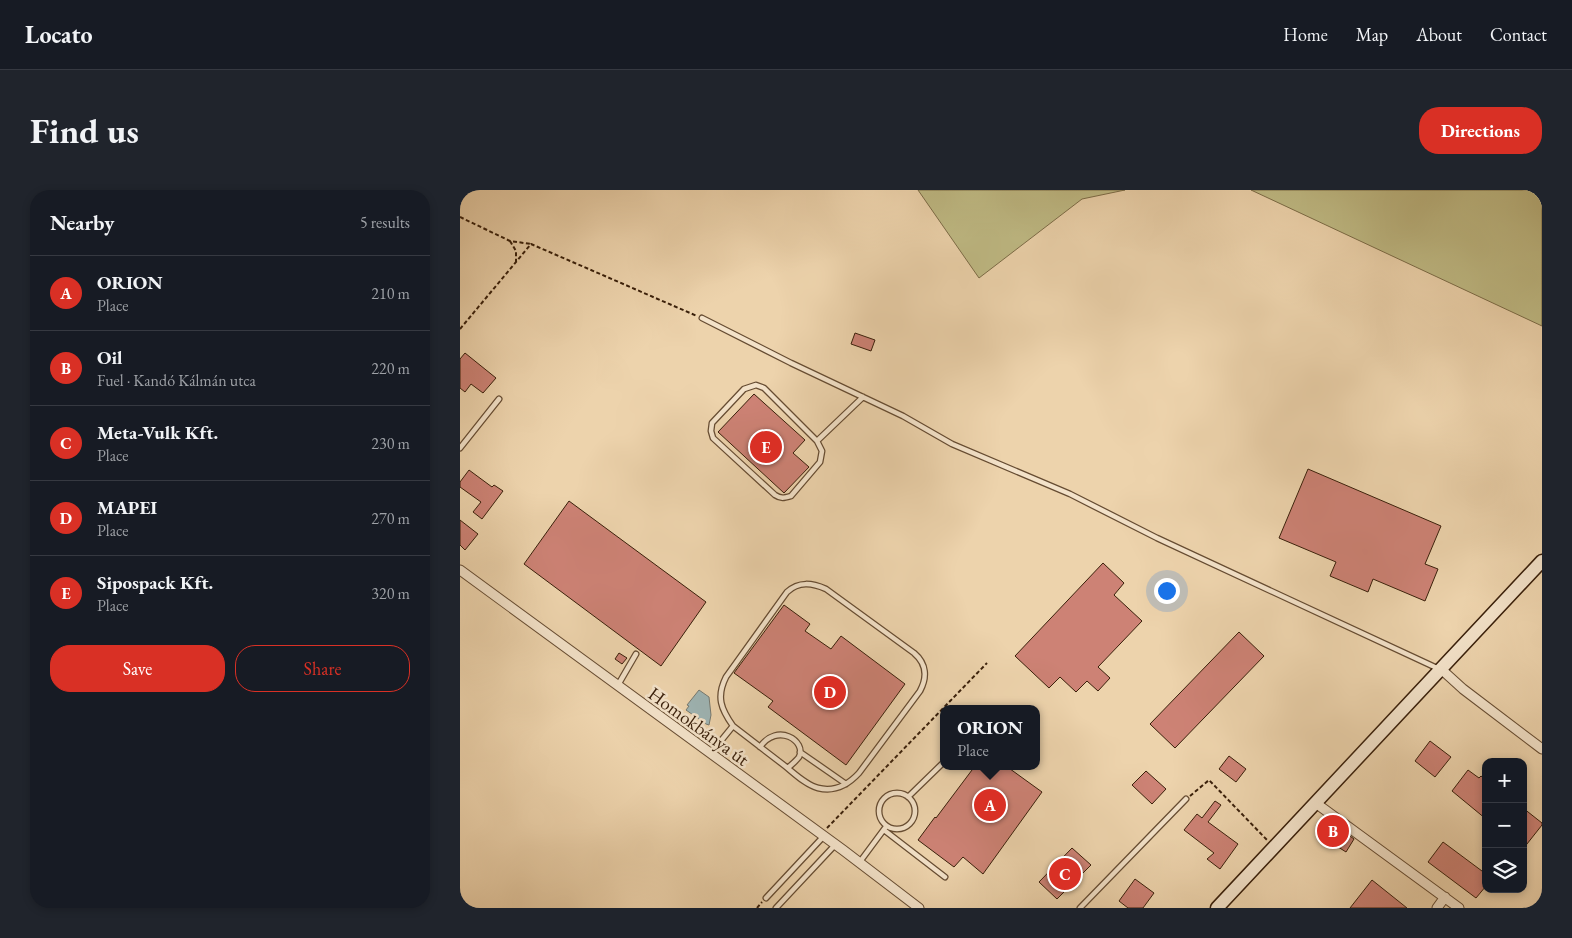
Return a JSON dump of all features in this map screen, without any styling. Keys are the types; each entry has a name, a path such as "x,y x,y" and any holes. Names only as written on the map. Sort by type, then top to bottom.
{"main road":[{"path":"1217,908 1317,804 1542,561"}],"street":[{"name":"Homokbánya út","path":"460,570 919,908"},
{"path":"1440,669 1542,749"},
{"path":"1317,804 1459,908"},
{"path":"1437,908 1445,897"}],"lane":[{"path":"702,318 903,416 952,444 1070,494 1157,538 1440,669"},
{"path":"756,385 764,388 817,441 822,451 820,462 791,496 782,498 775,495 713,438 711,427 712,423 744,388 756,385"},
{"path":"817,441 863,397"},
{"path":"460,448 499,399"},
{"path":"806,583 826,589 914,653 923,664 924,683 920,692 859,773 846,784 831,789 816,788 808,784 733,726 726,716 720,697 720,687 792,587 806,583"},
{"path":"617,686 636,654"},
{"path":"710,754 733,726"},
{"path":"760,747 764,740 776,734 782,734 796,742 800,752 798,758 788,768"},
{"path":"800,752 846,784"},
{"path":"908,797 940,766"},
{"path":"885,828 903,827 912,820 915,810 914,804 908,797 896,793 882,801 879,812 885,828 945,877"},
{"path":"1080,908 1186,799"},
{"path":"859,863 885,828"},
{"path":"766,898 822,836"},
{"path":"776,908 835,845"}],"path":[{"path":"460,217 510,241 531,244 702,318"},
{"path":"510,241 516,251 516,262"},
{"path":"460,329 531,244"},
{"path":"947,705 987,663"},
{"path":"822,836 940,712"},
{"path":"1186,799 1209,780 1265,838 1276,846"}],"shaded area":[{"path":"918,190 1125,190 1082,199 979,278"},
{"path":"1251,190 1542,190 1542,326"}],"water":[{"path":"699,690 709,697 711,715 709,725 686,710 689,706 687,705"}],"building":[{"path":"855,333 875,340 871,351 851,344"},
{"path":"465,353 496,378 483,393 471,384 465,392 460,388 460,359"},
{"path":"754,394 805,440 793,453 809,467 784,493 718,432"},
{"path":"1308,469 1441,526 1425,564 1438,569 1425,601 1373,579 1368,592 1330,576 1336,562 1279,538"},
{"path":"469,470 492,487 494,485 503,491 482,519 473,512 481,502 460,487 460,482"},
{"path":"569,501 706,602 661,666 524,564"},
{"path":"460,520 478,534 465,550 460,545"},
{"path":"1103,563 1124,583 1114,595 1142,621 1098,667 1110,678 1098,691 1087,681 1076,692 1060,677 1049,688 1015,656"},
{"path":"784,605 810,624 805,631 831,649 841,636 905,684 846,765 768,707 773,701 734,673"},
{"path":"1239,632 1264,656 1175,748 1150,724"},
{"path":"619,653 627,658 622,664 615,659"},
{"path":"1430,741 1451,757 1435,777 1415,761"},
{"path":"1229,756 1246,769 1236,782 1219,769"},
{"path":"972,770 1012,770 1042,792 983,874 963,857 954,867 918,840"},
{"path":"1468,770 1479,778 1482,777 1482,816 1452,791"},
{"path":"1146,771 1166,789 1152,804 1132,785"},
{"path":"1215,801 1221,805 1208,822 1238,844 1220,869 1207,859 1214,853 1184,830 1197,814 1202,818"},
{"path":"1527,811 1542,825 1527,844"},
{"path":"1346,833 1354,839 1346,852 1335,845 1340,836 1343,838"},
{"path":"1443,842 1482,871 1482,891 1476,898 1428,862"},
{"path":"1072,848 1091,865 1057,899 1039,882"},
{"path":"1135,879 1154,893 1143,908 1128,908 1119,901"},
{"path":"1372,880 1407,908 1350,908"}],"place":[{"name":"Sipospack Kft.","path":"766,447"},
{"name":"MAPEI","path":"830,692"},
{"name":"ORION","path":"990,805"},
{"name":"Oil","path":"1333,831"},
{"name":"Meta-Vulk Kft.","path":"1065,874"}]}
